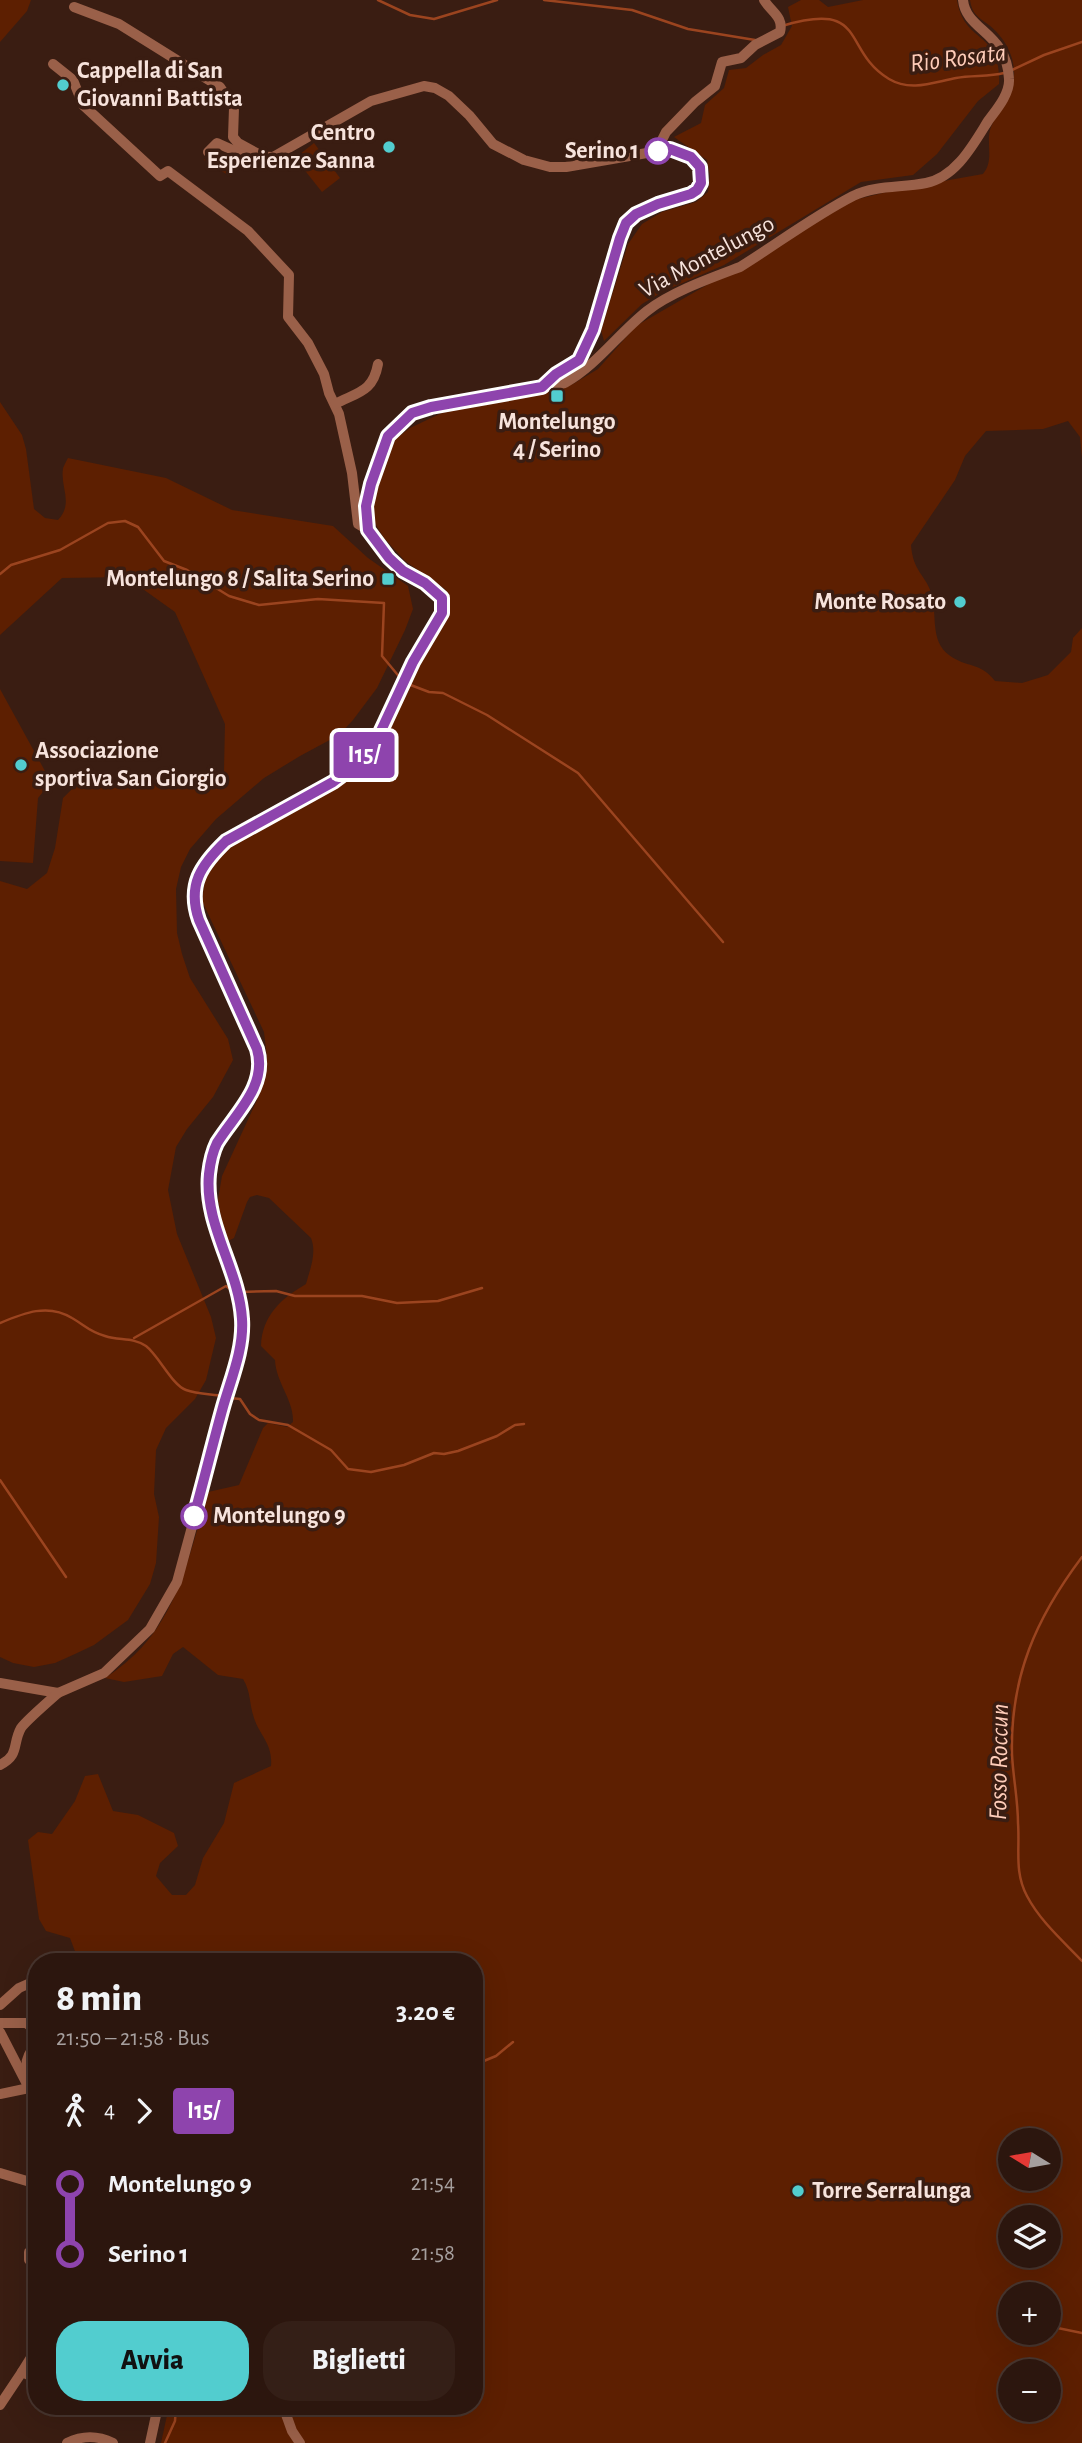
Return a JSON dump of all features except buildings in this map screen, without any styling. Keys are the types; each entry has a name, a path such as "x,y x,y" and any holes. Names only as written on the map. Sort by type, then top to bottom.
{"street":[{"path":"660,150 666,132 715,86 722,62 741,58 755,45 780,32 780,19 764,0"},
{"name":"Via Montelungo","path":"368,530 366,506 376,466 388,436 412,413 431,407 565,383 583,373 649,309 740,267 850,197 878,188 927,183 956,167 1002,101 1010,83 1000,45 969,18 963,0"},
{"path":"74,7 119,24 220,87 234,108 233,137 238,143 263,157"},
{"path":"0,1765 9,1760 14,1752 21,1727 58,1693 104,1673 150,1629 166,1604 177,1582 240,1350 243,1321 240,1300 213,1220 209,1174 216,1145 237,1117 257,1080 260,1060 199,920 194,899 196,881 226,841 333,782 368,751 379,735 413,662 442,613 442,598 425,583 403,571 389,558 368,530 358,524 345,433 319,363 288,317 289,275 248,231 169,171 160,176 83,105 73,80 53,64"},
{"path":"208,152 217,143 246,156 273,157 371,100 424,86 435,88 449,96 493,144 520,159 550,167 566,167 660,150 678,151 691,157 700,167 701,183 697,190 636,214 626,223 586,347 579,360 556,374 542,387"},
{"path":"335,404 363,392 375,379 378,364"},
{"path":"0,1683 58,1693"},
{"path":"0,2005 19,1988 28,1984"},
{"path":"0,2023 28,2024"},
{"path":"0,2032 28,2086"},
{"path":"0,2094 28,2088"},
{"path":"0,2173 28,2181"},
{"path":"0,2405 28,2362"},
{"path":"22,2372 28,2375"},
{"path":"150,2443 156,2415"},
{"path":"286,2415 300,2443"},
{"path":"66,2443 85,2437 98,2437 113,2443"}],"shaded area":[{"path":"0,0 31,0 27,11 0,42"},
{"path":"801,0 819,0 828,7 863,0 957,0 967,25 995,54 999,84 978,101 937,154 913,175 861,182 724,265 664,291 642,304 604,341 601,330 628,244 642,224 662,212 696,202 708,192 710,176 707,160 674,137 701,123 705,105 724,88 729,70 746,68 781,45 792,26 788,7"},
{"path":"970,0 1082,0 1082,458 1080,437 1068,421 1043,429 986,431 965,456 955,480 911,545 914,561 932,595 939,643 949,655 979,668 995,681 1022,683 1048,675 1071,652 1073,638 1082,628 1082,2443 161,2443 167,2415 483,2415 483,1953 76,1953 70,1938 46,1931 39,1919 28,1840 38,1832 52,1834 75,1801 85,1776 98,1774 113,1811 138,1815 174,1833 178,1846 160,1863 156,1876 172,1895 186,1895 195,1885 203,1858 224,1823 234,1783 271,1766 270,1752 254,1718 243,1679 218,1675 183,1647 173,1654 162,1676 124,1682 105,1678 148,1641 163,1619 184,1572 208,1492 239,1485 263,1428 268,1423 287,1427 293,1422 291,1406 278,1376 275,1360 261,1346 262,1335 269,1316 281,1302 306,1284 313,1244 311,1238 269,1198 257,1195 250,1197 247,1202 234,1238 228,1241 224,1236 218,1199 222,1176 257,1100 267,1057 264,1032 202,901 205,878 221,851 249,832 353,776 377,748 450,608 445,589 405,561 384,538 374,522 372,508 379,478 394,440 410,428 446,411 537,394 573,384 598,369 636,326 854,200 983,174 987,169 989,157 989,133 1010,93 1014,74 1011,56 1002,39 976,15"},
{"path":"314,143 340,178 322,192 295,158"},
{"path":"208,154 234,171 231,177 204,160"},
{"path":"0,402 22,435 34,509 45,518 58,520 63,514 66,501 63,468 68,458 166,478 232,510 333,526 368,558 408,586 413,609 377,688 353,720 339,735 264,778 216,819 190,849 181,867 176,889 177,933 182,954 190,978 228,1039 233,1060 213,1097 176,1147 168,1190 177,1234 211,1317 216,1338 206,1380 195,1399 166,1428 156,1450 154,1494 159,1517 156,1563 150,1584 128,1620 94,1645 55,1663 34,1667 0,1657 0,881 27,889 47,873 55,848 63,798 77,784 175,784 224,771 225,724 175,612 126,577 62,578 0,635"},
{"name":"Associazione sportiva San Giorgio","path":"0,689 51,782 38,798 33,863 0,861"}],"waterway":[{"name":"Rio Rosata","path":"378,0 410,15 434,19 497,0"},
{"name":"Rio Rosata","path":"544,0 632,10 688,29 755,40"},
{"name":"Rio Rosata","path":"782,26 829,19 841,24 850,32 874,67 889,79 906,85 1004,73"},
{"name":"Rio Rosata","path":"1010,71 1044,55 1082,42"},
{"path":"0,574 11,565 60,550 108,523 125,521 138,527 164,561 187,570 229,596 259,605 318,599 384,603 382,656 402,680"},
{"path":"408,684 429,692 443,693 487,715 578,773 723,942"},
{"path":"134,1338 226,1286 234,1292"},
{"path":"240,1292 276,1291 295,1296 362,1296 397,1303 438,1301 482,1288"},
{"path":"0,1323 36,1311 63,1313 99,1334 136,1341 146,1346 186,1390 223,1396"},
{"path":"230,1398 240,1399 250,1414 259,1420 288,1425 331,1450 348,1469 371,1472 404,1465 434,1453 458,1451 497,1436 515,1425 524,1424"},
{"path":"0,1480 66,1577"},
{"name":"Fosso Roccun","path":"1082,1557 1051,1603 1029,1650 1016,1699 1012,1754 1018,1814 1019,1869 1023,1887 1038,1914 1082,1961"},
{"path":"483,2061 496,2056 513,2042"},
{"path":"1061,2329 1082,2333"},
{"path":"165,2443 175,2415"}],"bus line":[{"name":"I15/","path":"194,1516 240,1350 243,1321 240,1300 213,1220 209,1174 216,1145 237,1117 260,1069 257,1049 199,920 194,899 196,881 200,872 226,841 333,782 368,751 379,735 413,662 442,613 442,598 425,583 403,571 389,558 368,530 366,506 376,466 388,436 412,413 431,407 542,387 556,374 579,360 593,330 626,223 636,214 658,204 691,194 701,183 700,167 691,157 670,149 658,151"}],"place":[{"name":"Cappella di San Giovanni Battista","path":"63,85"},
{"name":"Centro Esperienze Sanna","path":"389,147"},
{"name":"Serino 1","path":"658,151"},
{"name":"Montelungo 4 / Serino","path":"557,396"},
{"name":"Montelungo 8 / Salita Serino","path":"388,579"},
{"name":"Monte Rosato","path":"960,602"},
{"name":"Associazione sportiva San Giorgio","path":"21,765"},
{"name":"Montelungo 9","path":"194,1516"},
{"name":"Torre Serralunga","path":"798,2191"}]}
